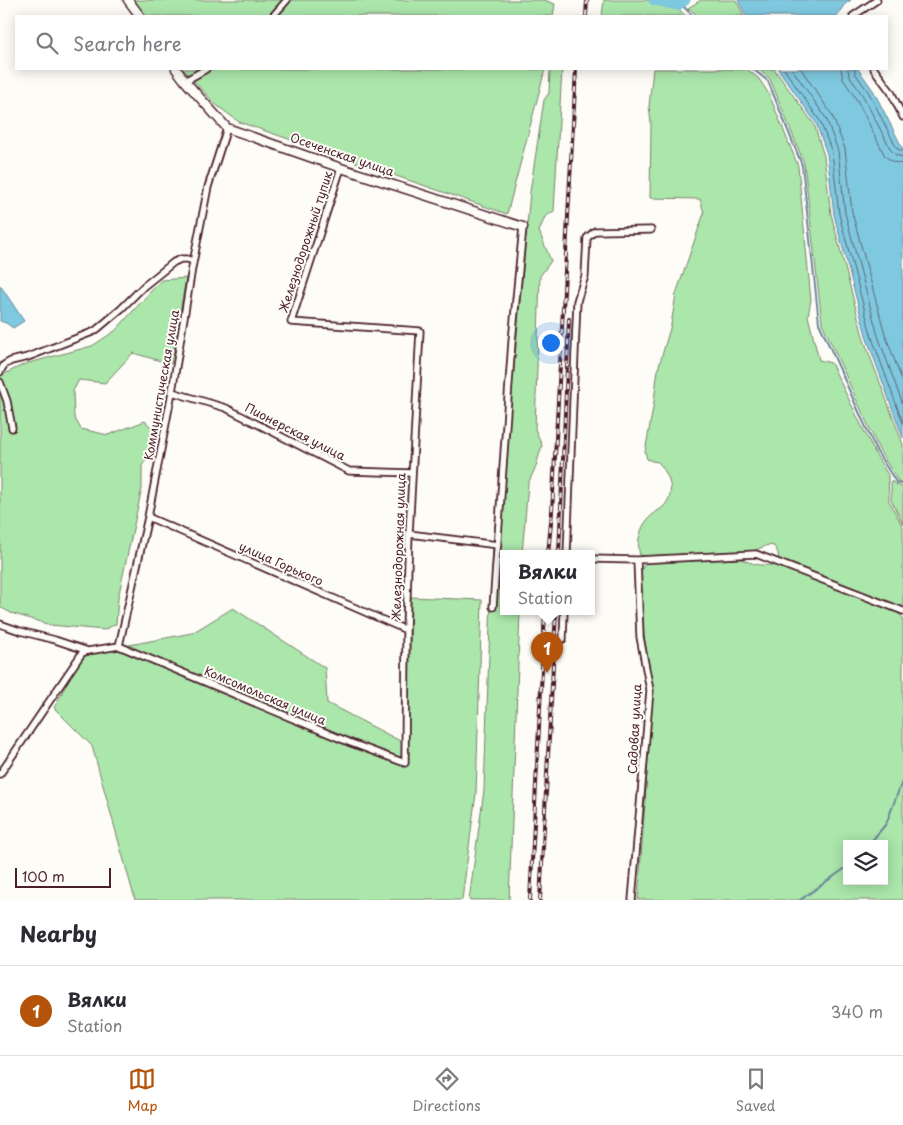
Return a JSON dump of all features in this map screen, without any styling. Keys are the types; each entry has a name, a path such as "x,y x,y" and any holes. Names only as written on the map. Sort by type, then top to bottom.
{"street":[{"path":"128,0 139,15"},
{"path":"274,15 287,0"},
{"path":"854,15 878,0"},
{"name":"Осеченская улица","path":"177,70 227,128 341,168 524,227"},
{"path":"185,81 204,70"},
{"path":"875,70 891,92 903,117"},
{"name":"Коммунистическая улица","path":"119,646 148,517 208,187 227,128"},
{"name":"Железнодорожный тупик","path":"341,168 291,322 420,331"},
{"path":"493,607 512,341 524,227"},
{"path":"566,550 577,301 585,276 587,238 594,231 651,230"},
{"path":"0,372 4,364 10,361 28,357 95,331 144,286 174,262 187,259 194,261"},
{"name":"Железнодорожная улица","path":"405,763 409,534 420,331"},
{"path":"0,382 7,401 12,428"},
{"name":"Пионерская улица","path":"172,392 226,408 349,471 412,473"},
{"name":"улица Горького","path":"148,517 406,630"},
{"path":"409,534 498,545"},
{"path":"595,559 637,560 756,554 903,611"},
{"name":"Садовая улица","path":"632,900 650,690 640,637 637,560"},
{"path":"563,639 564,615"},
{"path":"0,624 88,651"},
{"path":"0,774 82,653 119,646"},
{"name":"Комсомольская улица","path":"119,646 351,743 405,763"}],"green space":[{"path":"134,0 544,0 555,4 553,15 145,15"},
{"path":"604,0 675,0 681,12 685,15 602,15"},
{"path":"701,0 736,0 744,15 697,15 688,8"},
{"path":"184,70 545,70 507,214 239,122 215,104"},
{"path":"550,70 562,70 554,211 545,217 539,231 551,261 540,276 535,429 542,445 528,484 522,550 500,550 500,615 520,615 509,900 469,900 484,790 493,543 513,378 530,192 544,100 549,93"},
{"path":"653,70 748,70 759,79 769,94 798,166 811,300 808,316 819,360 831,363 876,455 888,475 889,501 903,527 903,608 779,560 774,546 768,545 753,551 640,555 639,541 645,523 663,507 670,496 670,484 665,472 658,462 647,459 645,452 658,369 671,325 676,294 704,213 700,199 650,198 651,123 649,106"},
{"path":"759,70 775,70 814,124 824,156 831,214 864,340 903,444 903,483 898,481 880,452 822,323 804,163 770,79"},
{"path":"186,278 171,364 133,353 105,383 79,380 73,391 74,417 81,429 108,435 145,421 155,431 155,443 142,466 142,488 118,598 116,624 104,630 50,625 11,613 0,607 0,376 25,364 92,346 115,331 161,280"},
{"path":"891,481 903,488 903,524 891,500"},
{"path":"741,559 757,564 773,565 897,611 903,618 903,900 638,900 653,689 644,636 641,571 645,563"},
{"path":"411,597 482,600 476,793 462,900 135,900 92,746 54,708 82,654 192,633 233,608 325,668 327,703 408,745"}],"water":[{"path":"738,0 851,0 844,5 838,15 746,15"},
{"path":"779,70 859,70 873,90 903,149 903,438 867,339 834,215 827,154 816,123"},
{"path":"0,285 24,321 13,328 0,321"}],"waterway":[{"path":"654,0 677,5 685,0"},
{"path":"684,7 692,15"},
{"path":"754,70 768,81 802,165 819,323 877,452 896,482 903,485"},
{"path":"872,840 886,824 903,779"},
{"path":"800,900 843,870"}],"railway":[{"path":"586,15 587,0"},
{"path":"548,550 576,70"},
{"path":"559,550 569,319"},
{"path":"530,900 545,615"},
{"path":"540,900 556,615"}],"place":[{"name":"Вялки","path":"547,673"}]}
